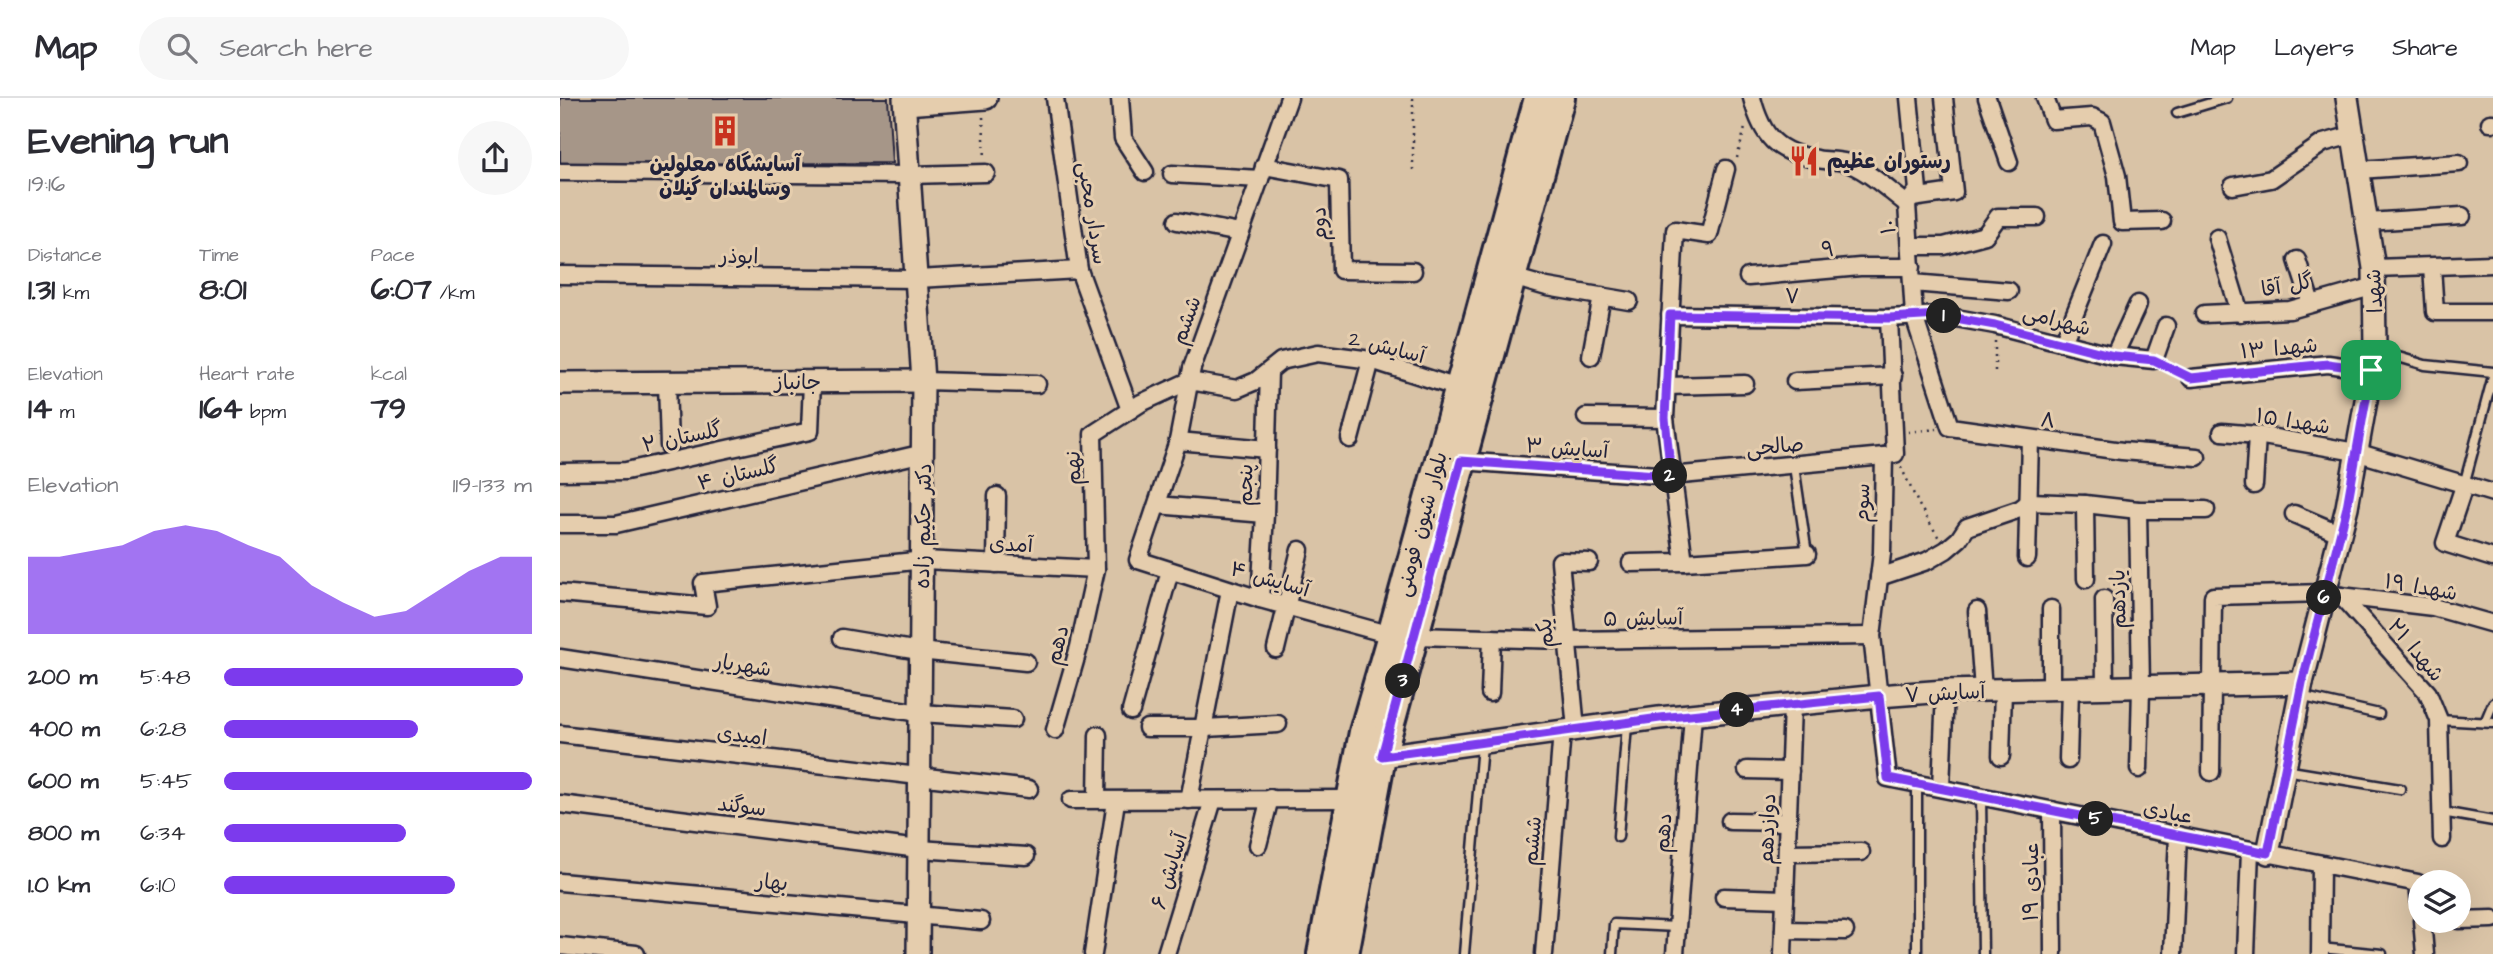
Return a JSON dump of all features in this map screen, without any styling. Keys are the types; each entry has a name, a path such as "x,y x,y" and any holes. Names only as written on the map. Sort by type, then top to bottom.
{"main road":[{"name":"بلوار شیون فومنی","path":"1321,954 1345,892 1382,756 1403,636 1458,388 1538,98"},
{"name":"بلوار شیون فومنی","path":"1345,954 1350,799 1363,732 1403,636 1461,461 1561,98"}],"street":[{"path":"904,101 983,98"},
{"name":"سردار محبی","path":"1055,98 1079,270 1130,410"},
{"path":"1120,98 1124,138 1145,172"},
{"name":"ششم","path":"1138,560 1178,441 1189,381 1289,98"},
{"name":"۱۰","path":"1909,98 1918,190 1910,201 1914,316 1951,428"},
{"path":"1753,99 1764,130 1782,150 1816,159 1844,162 1910,201 1955,192 1944,98"},
{"path":"1987,98 2009,162"},
{"path":"2045,98 2053,120 2092,117 2102,122 2117,176 2122,222 2162,221"},
{"name":"شهدا","path":"2259,852 2285,770 2301,689 2333,594 2341,534 2373,360 2375,277 2347,98"},
{"name":"دکتر حکیم زاده","path":"904,101 923,381 924,560 919,651 918,954"},
{"path":"2233,186 2271,179 2323,143 2352,135"},
{"path":"2359,170 2459,163"},
{"path":"1684,562 1665,418 1675,230 1709,235 1726,169"},
{"path":"560,172 909,175 986,173"},
{"path":"1172,174 1262,173"},
{"name":"دوم","path":"1262,173 1339,180 1341,270 1413,271"},
{"path":"2367,222 2462,216"},
{"path":"1910,246 1944,246 1984,235 1998,217 2037,217"},
{"path":"1177,221 1240,233"},
{"path":"2217,238 2240,313"},
{"path":"2063,343 2103,244"},
{"path":"2297,260 2311,303"},
{"name":"گل آقا","path":"2204,314 2290,310 2375,277 2432,267 2493,264"},
{"name":"۹","path":"1748,277 1860,267 2010,291"},
{"path":"2432,267 2435,312 2493,312"},
{"name":"ابوذر","path":"560,275 917,279 1079,270"},
{"path":"1512,277 1548,287 1629,301"},
{"path":"1591,356 1602,296"},
{"path":"2114,356 2138,304"},
{"name":"۷","path":"1670,315 1889,318 1914,316"},
{"name":"شهرامی","path":"1914,316 1939,315 1995,325 2114,356 2154,360"},
{"name":"سوم","path":"1888,778 1872,636 1882,553 1889,455 1895,433 1889,318"},
{"path":"2154,360 2166,326"},
{"name":"آسایش 2","path":"1189,381 1237,389 1256,381 1281,361 1318,353 1371,360 1458,388"},
{"path":"1350,439 1371,360"},
{"name":"شهدا ۱۳","path":"2191,378 2373,360"},
{"name":"پنجم","path":"1260,599 1269,371"},
{"path":"1795,381 1893,376"},
{"name":"جانباز","path":"560,383 923,381 1037,384"},
{"name":"نهم","path":"1096,569 1093,433 1130,410 1189,381"},
{"path":"667,382 669,446"},
{"name":"گلستان ۲","path":"560,472 626,471 810,431 812,382"},
{"path":"1667,386 1745,384"},
{"path":"1586,417 1665,418"},
{"name":"۸","path":"1951,428 2122,451 2197,457"},
{"name":"شهدا ۱۵","path":"2222,432 2257,435 2356,453 2493,493"},
{"path":"2254,485 2257,435"},
{"path":"2027,558 2030,439"},
{"path":"1178,441 1267,449"},
{"name":"گلستان ۴","path":"560,524 615,524 924,453"},
{"name":"صالحی","path":"1671,476 1889,455"},
{"name":"آسایش ۳","path":"1461,461 1671,476"},
{"path":"2463,486 2445,542 2493,558"},
{"path":"996,564 997,496"},
{"path":"1879,577 1927,561 1959,539 1967,527 2020,509 2029,502 2138,510 2206,510"},
{"path":"2084,504 2086,579"},
{"path":"1157,505 1265,514"},
{"name":"یازدهم","path":"2138,510 2141,687 2139,769"},
{"path":"2294,514 2341,534"},
{"path":"1276,649 1300,550"},
{"path":"1631,562 1684,562 1807,554"},
{"name":"آمدی","path":"560,593 707,606 703,583 924,560 1096,569"},
{"name":"آسایش ۴","path":"1138,560 1260,599 1403,636"},
{"name":"یکم","path":"1569,730 1567,640 1560,561 1589,562"},
{"name":"دهم","path":"1055,730 1079,647 1096,569"},
{"path":"1131,711 1170,570"},
{"path":"1189,800 1230,590"},
{"name":"شهدا ۱۹","path":"2212,685 2213,596 2333,594 2433,607 2493,624"},
{"name":"شهدا ۲۱","path":"2333,594 2428,693 2440,720 2442,839"},
{"path":"2104,599 2105,687"},
{"path":"2051,609 2068,760"},
{"path":"1977,611 1993,690 2001,756"},
{"name":"آسایش ۵","path":"1403,636 1567,640 1872,636"},
{"path":"842,638 919,651 1026,662"},
{"path":"1490,693 1492,638"},
{"name":"شهریار","path":"560,658 920,713 1013,719"},
{"path":"2211,772 2212,685"},
{"name":"آسایش ۷","path":"1382,756 1627,722 1945,691 2212,685 2301,689"},
{"path":"1941,788 1945,691"},
{"name":"دوازدهم","path":"1783,954 1792,705"},
{"name":"دهم","path":"1675,954 1693,715"},
{"path":"1147,728 1278,724"},
{"name":"ششم","path":"1544,954 1569,730"},
{"name":"امیدی","path":"560,734 1029,789"},
{"path":"1097,799 1098,735"},
{"path":"1747,769 1790,771"},
{"name":"عبادی","path":"1888,778 2408,881"},
{"path":"1258,845 1270,798"},
{"name":"آسایش ۶","path":"1071,800 1350,799"},
{"name":"آسایش ۶","path":"1166,954 1213,800"},
{"path":"1093,954 1116,801"},
{"name":"سوگند","path":"560,804 919,849 1026,856"},
{"name":"عبادی ۱۹","path":"2052,810 2053,954"},
{"path":"1730,821 1788,822"},
{"path":"2173,954 2178,835"},
{"path":"1787,853 1861,852"},
{"path":"2246,954 2259,852"},
{"path":"2320,864 2320,951"},
{"name":"بهار","path":"560,882 981,921"},
{"path":"1724,897 1785,899"},
{"path":"2471,920 2493,919"},
{"path":"1784,930 1845,930"},
{"path":"2423,933 2425,954"},
{"path":"560,946 636,954"}],"lane":[{"path":"2177,113 2227,98"},
{"path":"2373,360 2493,374 2463,486"},
{"path":"1794,466 1807,554"},
{"path":"2301,689 2379,714"},
{"path":"2440,720 2489,723 2493,704"},
{"path":"1618,837 1627,722"},
{"path":"1464,954 1482,742"},
{"path":"2285,770 2400,789"},
{"path":"1917,783 1917,954"},
{"path":"1981,796 1983,954"},
{"path":"2442,812 2493,821"},
{"path":"1612,954 1614,924 1677,928"},
{"path":"2320,951 2382,954"}],"path":[{"path":"983,98 986,173"},
{"path":"1413,98 1413,175"},
{"path":"1726,169 1733,170 1753,99"},
{"path":"1995,325 1995,372"},
{"path":"2154,360 2191,378"},
{"path":"1895,433 1951,428"},
{"path":"1889,455 1946,550"}],"building":[{"name":"آسایشگاه معلولین وسالمندان گیلان","path":"560,98 888,98 892,163 560,164"}],"place":[{"name":"آسایشگاه معلولین وسالمندان گیلان","path":"725,131"},
{"name":"رستوران عظیم","path":"1804,161"}],"route":[{"path":"1670,315 1889,318 1939,315 1995,325 2114,356 2154,360 2191,378 2328,364 2371,370 2347,507 2302,683 2268,853 1888,778 1879,696 1660,718 1382,756 1461,461 1671,476 1665,418 1670,315"}]}
